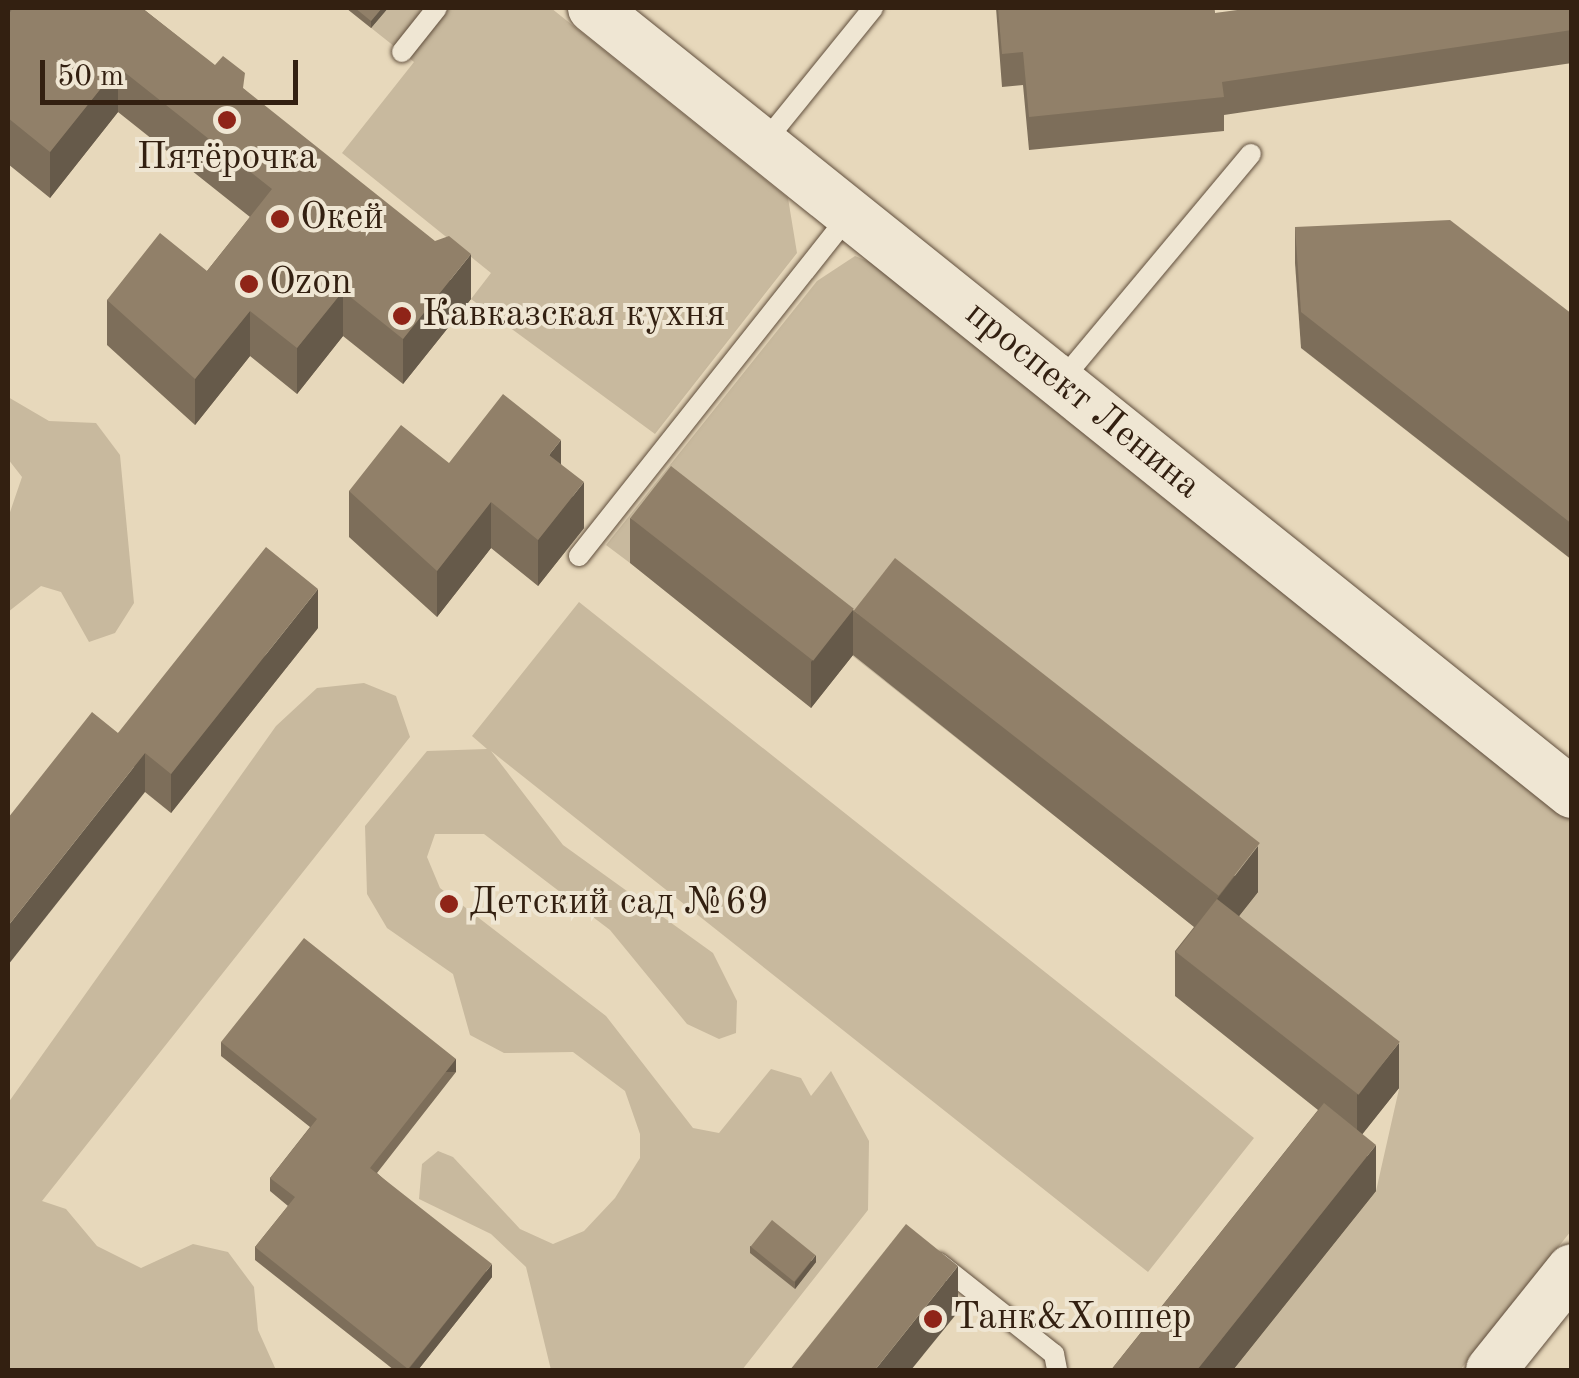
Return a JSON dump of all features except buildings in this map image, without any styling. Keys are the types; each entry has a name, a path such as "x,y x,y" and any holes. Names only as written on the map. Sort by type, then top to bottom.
{"street":[{"name":"проспект Ленина","path":"593,8 1572,793"},
{"path":"1491,1370 1572,1269"}],"lane":[{"path":"402,52 437,8"},
{"path":"763,144 873,8"},
{"path":"1060,383 1252,154"},
{"path":"579,556 850,214"},
{"path":"917,1246 1054,1354 1058,1370"}],"shaded area":[{"path":"346,8 551,8 788,198 797,253 655,434 471,299 491,273 342,153 414,62"},
{"path":"855,256 897,273 1571,813 1571,1231 1460,1370 1233,1370 1376,1191 1399,1089 671,512 630,563 606,545 817,281"},
{"path":"8,397 49,421 96,423 120,455 134,603 115,633 89,642 61,592 41,586 8,612 8,518 22,477 8,459"},
{"path":"579,602 1254,1138 1148,1272 491,751 563,845 713,953 737,1001 736,1033 719,1039 687,1024 610,930 484,834 435,834 427,857 440,888 606,1016 693,1128 719,1133 771,1069 801,1078 811,1096 831,1071 869,1141 868,1210 742,1370 551,1370 526,1267 491,1234 419,1199 422,1164 438,1151 453,1157 520,1229 553,1244 584,1231 615,1198 640,1158 640,1134 625,1091 573,1052 504,1053 470,1035 453,974 387,928 367,894 365,826 427,751 487,749 472,736"},
{"path":"364,683 396,696 410,737 42,1201 66,1209 97,1246 141,1268 193,1244 228,1252 254,1287 258,1330 276,1370 8,1370 8,1103 276,726 317,688"}],"place":[{"name":"Пятёрочка","path":"227,120"},
{"name":"Окей","path":"280,219"},
{"name":"Ozon","path":"249,284"},
{"name":"Кавказская кухня","path":"402,316"},
{"name":"Детский сад №69","path":"449,904"},
{"name":"Танк&Хоппер","path":"933,1319"}]}
